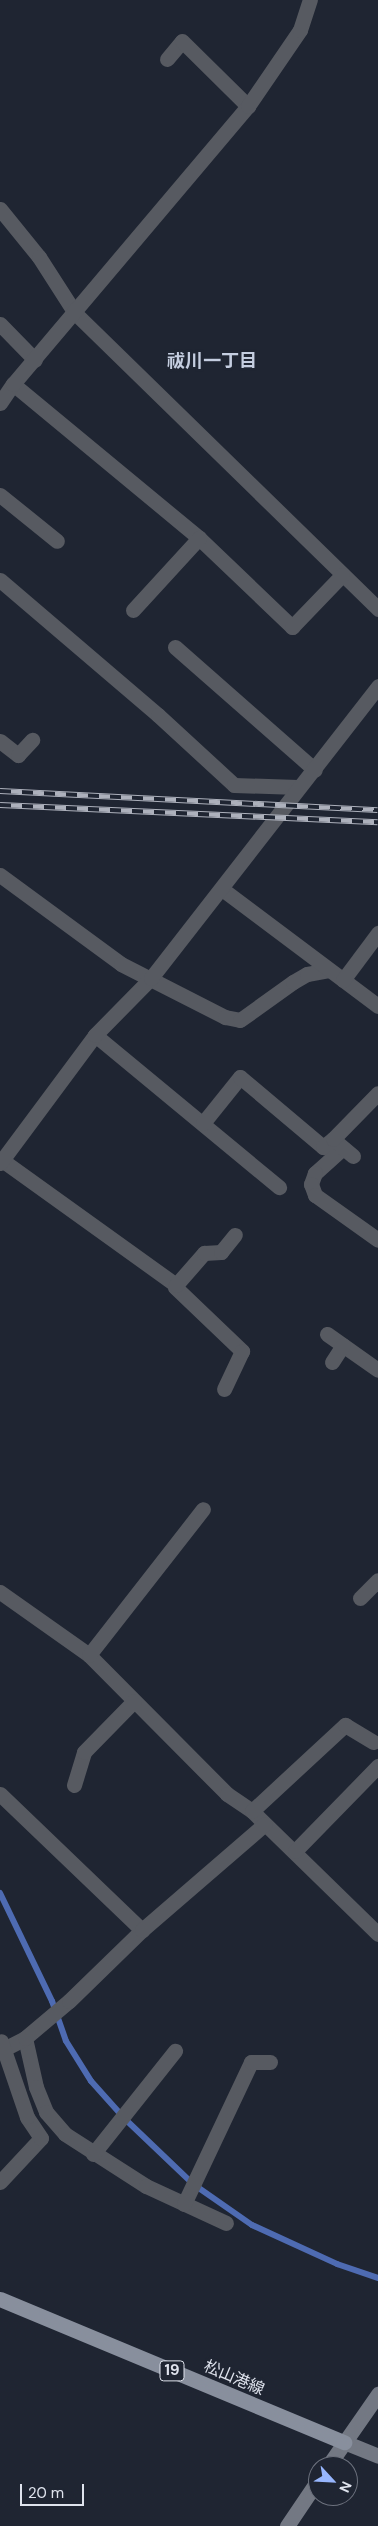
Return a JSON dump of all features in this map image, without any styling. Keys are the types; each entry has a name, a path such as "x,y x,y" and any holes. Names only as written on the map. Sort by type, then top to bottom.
{"main road":[{"name":"松山港線","path":"0,2299 344,2442"},
{"path":"335,2456 378,2394"},
{"path":"344,2442 378,2456"},
{"path":"287,2526 308,2495"}],"street":[{"path":"0,403 12,384 75,313 248,106 300,30 310,0"},
{"path":"168,59 182,41 248,106"},
{"path":"0,209 39,258 75,313 378,609"},
{"path":"0,324 35,360"},
{"path":"12,384 199,538 292,627 342,575"},
{"path":"0,495 57,541"},
{"path":"133,610 199,538"},
{"path":"0,580 158,715 234,785 298,786"},
{"path":"175,647 315,770"},
{"path":"224,1389 242,1351 176,1285 1,1162 95,1035 150,978 222,889 298,786 315,770 378,686"},
{"path":"0,741 18,755 32,740"},
{"path":"0,875 121,964 143,977 150,978 225,1017 240,1020 292,982 308,974 329,970"},
{"path":"222,889 378,1006"},
{"path":"344,980 378,933"},
{"path":"95,1035 279,1187"},
{"path":"203,1123 240,1077 323,1147 343,1148"},
{"path":"378,1093 343,1148 315,1173 310,1184 315,1195 378,1240"},
{"path":"176,1285 204,1253 221,1252 235,1235"},
{"path":"327,1334 378,1370"},
{"path":"332,1362 343,1345"},
{"path":"89,1654 203,1509"},
{"path":"360,1598 378,1580"},
{"path":"0,1592 89,1654 227,1794 252,1811 378,1934"},
{"path":"74,1785 84,1752 134,1701"},
{"path":"252,1811 344,1725 376,1743"},
{"path":"295,1851 378,1766"},
{"path":"0,1794 142,1930"},
{"path":"0,2182 41,2138 26,2117 1,2046 25,2038 142,1930 265,1824"},
{"path":"25,2038 36,2087 46,2112 65,2134 146,2186 226,2224"},
{"path":"94,2154 175,2052"},
{"path":"184,2204 251,2062 270,2062"}],"waterway":[{"path":"0,1893 52,2001 66,2041 91,2081 125,2119 193,2184 252,2225 337,2264 378,2278"}],"railway":[{"path":"0,791 378,810"},
{"path":"0,805 378,822"}],"district":[{"name":"祓川一丁目","path":"212,361"}]}
